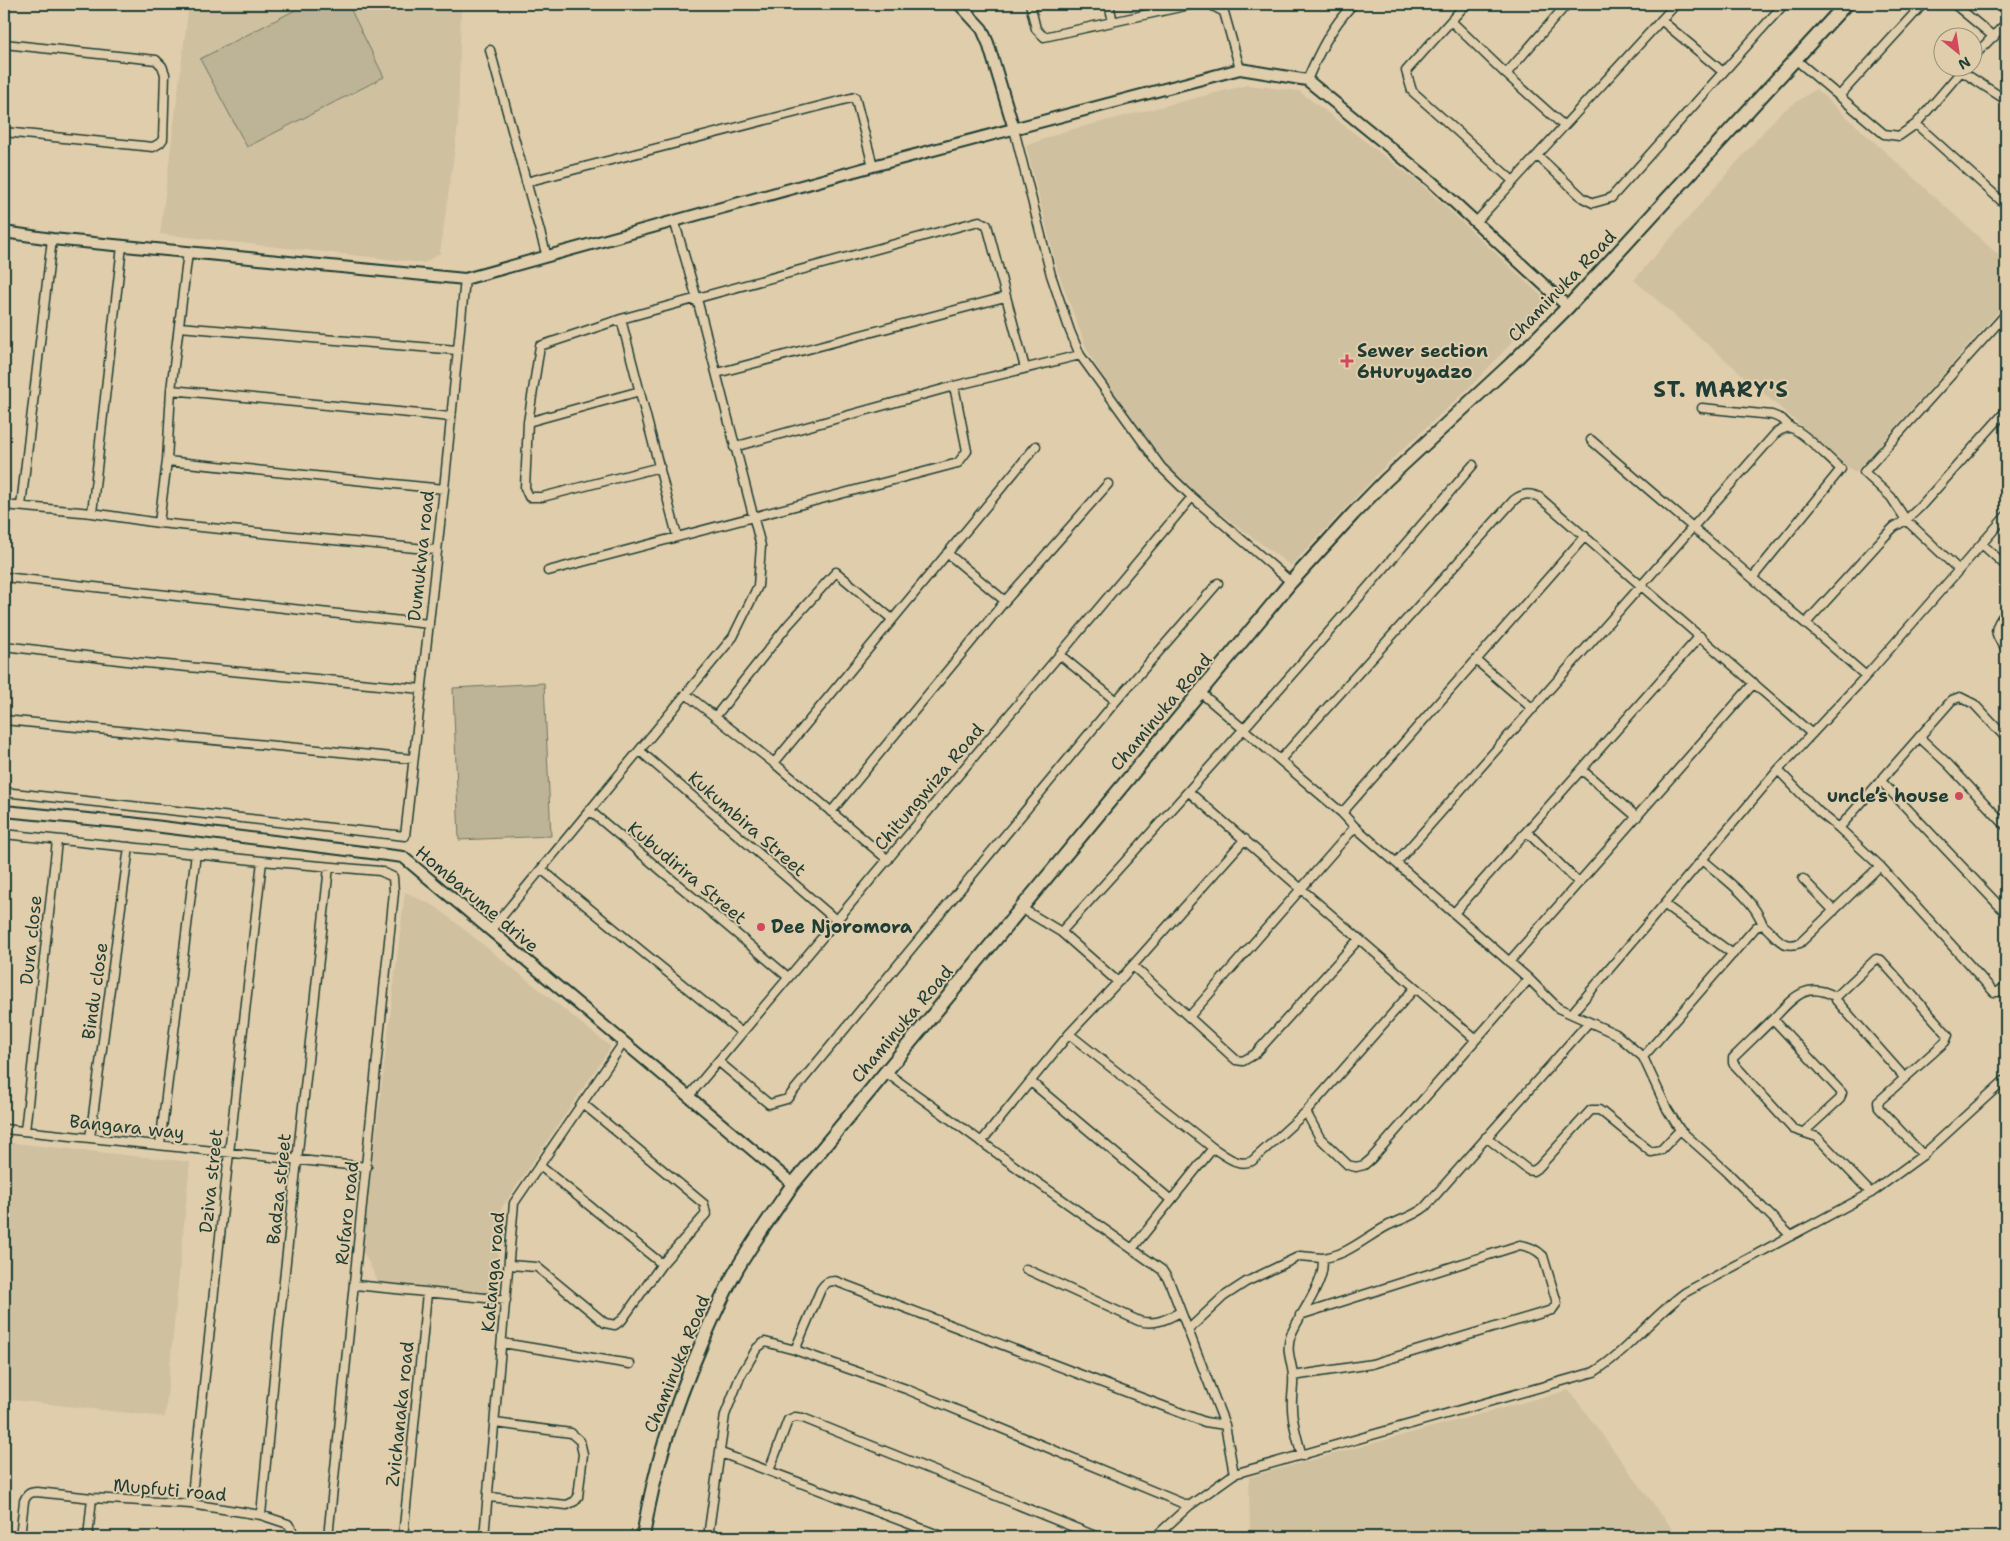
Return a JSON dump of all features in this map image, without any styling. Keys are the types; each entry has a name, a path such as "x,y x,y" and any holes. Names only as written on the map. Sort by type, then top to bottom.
{"main road":[{"name":"Chaminuka Road","path":"643,1537 664,1439 688,1374 716,1310 736,1271 793,1184 884,1071 1291,582 1386,480 1511,364 1568,307 1846,4"}],"street":[{"path":"959,4 982,29 988,43 1014,129 1051,275 1080,355 1161,467 1192,497 1291,582"},
{"path":"1030,4 1036,28 1044,38 1194,4"},
{"path":"1109,4 1114,22"},
{"path":"1209,4 1224,12 1240,69"},
{"path":"1307,80 1322,46 1338,20 1353,4"},
{"path":"1466,4 1406,71 1412,91 1513,181"},
{"path":"1506,74 1567,4"},
{"path":"1476,222 1676,4"},
{"path":"1538,156 1583,198 1593,203 1611,198 1784,4"},
{"path":"1840,95 1923,4"},
{"path":"1954,4 1994,37"},
{"path":"1662,20 1723,72"},
{"path":"1451,21 1564,126"},
{"path":"1982,48 2006,23"},
{"path":"4,44 156,60 162,66 165,74 163,139 160,144 153,147 4,132"},
{"path":"490,50 547,257"},
{"path":"1795,58 1884,134 1898,136 1916,124 1954,78"},
{"path":"4,232 52,239 465,279 873,166 1240,69 1307,80 1402,156 1568,307"},
{"path":"1975,78 2006,100"},
{"path":"526,182 855,97 873,166"},
{"path":"1916,124 2006,205"},
{"path":"490,931 733,638 758,586 761,546 697,299 674,220"},
{"path":"660,467 542,497 529,497 525,488 528,422 540,346 621,319 979,221 987,224 1025,368"},
{"path":"21,506 52,239"},
{"path":"92,513 122,246"},
{"path":"158,523 167,461 171,390 188,252"},
{"name":"Dumukwa road","path":"4,792 405,836 444,489 465,279"},
{"path":"716,373 1005,297"},
{"path":"1959,570 1906,520 1891,497 1864,472 2006,314"},
{"path":"621,319 677,536"},
{"path":"179,327 457,350"},
{"path":"734,447 954,386 1080,355"},
{"path":"548,571 958,463 966,451 954,386"},
{"path":"171,390 451,416"},
{"path":"528,422 640,391"},
{"path":"1702,408 1772,415 1782,419 1841,470 1753,577"},
{"path":"1806,623 1886,535 1894,527 1906,520 2006,410"},
{"path":"1396,863 1776,433 1783,428 1791,428"},
{"path":"1591,440 1753,577 1866,676"},
{"path":"774,763 1036,446"},
{"path":"167,461 444,489"},
{"path":"1061,932 1355,603 1473,465"},
{"path":"831,812 1005,601 1108,484"},
{"path":"1280,760 1514,500 1522,494 1531,494 1539,497 1643,585 1812,734"},
{"name":"Chitungwiza Road","path":"689,1096 1192,497"},
{"path":"4,505 92,513 158,523 436,550"},
{"path":"1572,1013 1778,770 1866,676 2006,516"},
{"path":"1342,813 1585,536"},
{"path":"1982,544 2006,566"},
{"path":"947,553 1005,601"},
{"path":"715,718 788,625 836,572 892,619"},
{"path":"4,578 429,624"},
{"path":"719,1062 769,1104 787,1099 1116,701 1218,583"},
{"path":"2006,612 1995,628 1997,635 2006,648"},
{"path":"1454,913 1700,636"},
{"path":"4,646 135,662 422,689"},
{"path":"1060,655 1116,701"},
{"path":"1476,660 1533,709"},
{"path":"1509,962 1754,682"},
{"path":"1200,692 1342,813 1355,827 1529,979 1558,1008 1616,1034 1643,1057 1667,1109 1680,1130 1726,1171 1792,1236"},
{"path":"686,694 774,763 888,860"},
{"path":"1839,828 1952,700 1960,697 1974,704 2006,738"},
{"path":"4,720 413,759"},
{"path":"1919,737 1955,771 2006,826"},
{"name":"Kukumbira Street","path":"640,750 836,920"},
{"path":"1582,770 1637,817"},
{"path":"1778,770 1819,812 1880,866 1994,992 1998,992 2006,986"},
{"path":"1881,781 2006,914"},
{"path":"1188,792 1245,839 1414,989 1475,1039"},
{"name":"Kubudirira Street","path":"589,810 788,977"},
{"name":"Hombarume drive","path":"4,811 139,824 403,857 793,1184"},
{"path":"1190,1017 1355,827"},
{"path":"1527,832 1579,883"},
{"path":"4,834 57,841 329,867"},
{"path":"981,1142 1069,1034 1133,966 1245,839"},
{"name":"Dura close","path":"25,1131 57,841"},
{"name":"Bindu close","path":"90,1138 130,847"},
{"path":"160,1146 196,853"},
{"path":"1703,860 1745,898 1759,916 1763,926 1778,940 1792,946 1800,943 1880,866"},
{"name":"Dziva street","path":"191,1504 262,861"},
{"name":"Rufaro road","path":"328,1537 394,892 393,878 380,871 329,867"},
{"name":"Badza street","path":"261,1515 278,1335 329,867"},
{"path":"541,869 742,1033"},
{"path":"1803,879 1834,910"},
{"path":"1665,905 1732,954"},
{"path":"1021,908 1061,932 1118,982"},
{"path":"1643,1057 1756,927 1763,926"},
{"path":"1133,966 1236,1060 1243,1061 1255,1054 1358,940"},
{"path":"1904,1077 1836,1003 1836,997 1873,960 1881,960 1948,1035 1945,1042 1878,1102 1878,1108 1923,1155"},
{"path":"1306,1112 1320,1138 1348,1165 1356,1167 1364,1165 1529,979"},
{"path":"1069,1034 1213,1148 1236,1162 1252,1161 1306,1112 1414,989"},
{"path":"1836,997 1825,991 1804,991 1790,1000 1733,1058 1733,1063 1793,1129 1817,1138 1871,1193"},
{"path":"1773,1019 1842,1093 1840,1099 1804,1132"},
{"path":"1188,1330 1223,1297 1246,1282 1300,1256 1322,1258 1338,1255 1390,1224 1415,1214 1431,1201 1588,1023"},
{"name":"Katanga road","path":"484,1537 514,1203 624,1042"},
{"path":"884,1071 1162,1270 1169,1281 1225,1425 1234,1474"},
{"path":"1155,1537 1189,1506 1234,1474 1594,1372 1634,1340 1662,1310 1674,1301 1704,1282 1871,1193 1923,1155 2006,1078"},
{"path":"1031,1082 1171,1200"},
{"path":"509,1266 537,1267 605,1323 614,1325 622,1320 662,1264 706,1214 704,1204 582,1104"},
{"path":"1486,1137 1528,1170 1533,1171 1539,1167 1592,1110 1602,1112 1651,1152 1661,1150 1680,1130"},
{"name":"Bangara way","path":"4,1129 367,1167"},
{"path":"1132,1249 1213,1148"},
{"path":"540,1166 662,1264"},
{"path":"1293,1376 1372,1364 1552,1310 1557,1303 1543,1256 1527,1246 1520,1245 1300,1315"},
{"path":"1302,1456 1292,1409 1293,1376 1288,1358 1288,1348 1290,1338 1300,1315 1316,1288 1323,1270 1322,1258"},
{"path":"1026,1269 1139,1321 1157,1323 1180,1312"},
{"path":"795,1350 820,1289 830,1281 835,1281 1205,1422 1225,1425"},
{"path":"355,1285 426,1294 506,1300"},
{"name":"Zvichanaka road","path":"403,1537 426,1294"},
{"path":"708,1537 725,1415 730,1400 757,1348 760,1344 769,1342 915,1393 1189,1506"},
{"path":"502,1343 630,1364"},
{"path":"769,1472 788,1420 795,1417 803,1418 1098,1537"},
{"path":"489,1497 566,1505 572,1504 578,1497 583,1454 580,1441 571,1433 495,1423"},
{"path":"721,1453 944,1537"},
{"name":"Mupfuti road","path":"20,1537 24,1501 31,1492 191,1504 261,1515 288,1524 297,1537"},
{"path":"88,1537 92,1498"}],"shaded area":[{"path":"189,4 461,4 458,126 440,253 424,263 160,234"},
{"path":"307,4 348,4 384,77 247,147 200,59"},
{"path":"1247,85 1299,91 1421,184 1549,303 1471,386 1386,465 1291,566 1152,462 1087,350 1058,272 1026,146 1062,132"},
{"path":"1816,89 2006,262 2006,303 1855,473 1634,280 1780,113"},
{"path":"544,683 551,836 459,840 453,688"},
{"path":"405,892 436,907 611,1047 501,1209 496,1293 378,1282 362,1249"},
{"path":"4,1142 190,1162 165,1417 4,1399"},
{"path":"1569,1390 1678,1537 1250,1537 1249,1477"}],"place":[{"name":"Sewer section 6Huruyadzo","path":"1347,361"},
{"name":"uncle’s house","path":"1959,796"},
{"name":"Dee Njoromora","path":"761,927"}],"district":[{"name":"ST. MARY'S","path":"1721,389"}]}
